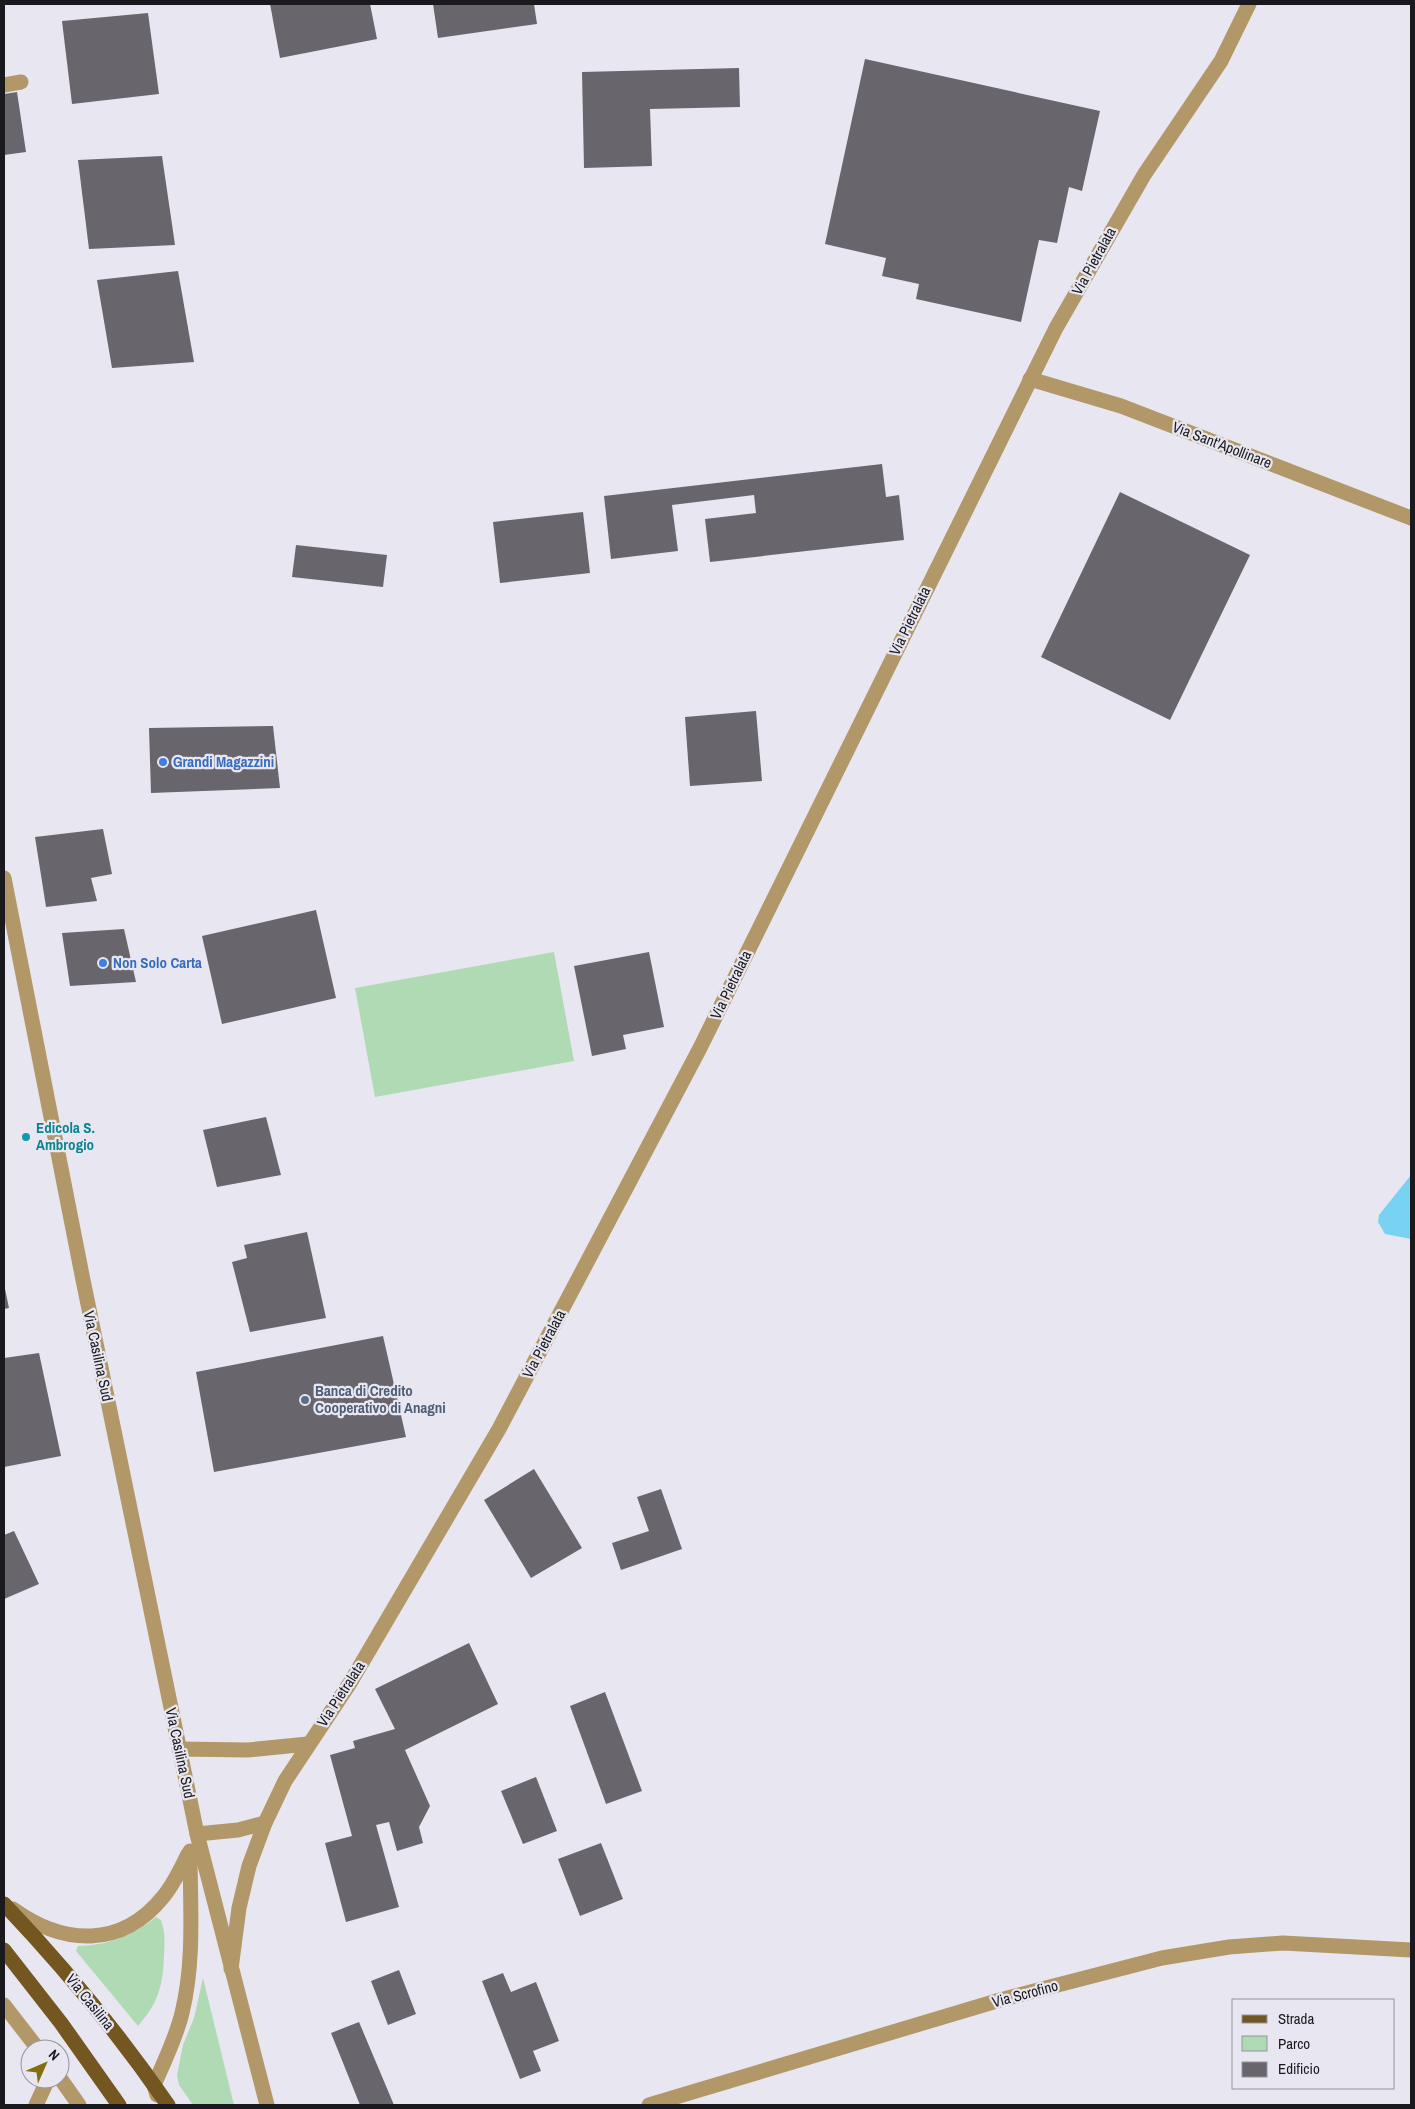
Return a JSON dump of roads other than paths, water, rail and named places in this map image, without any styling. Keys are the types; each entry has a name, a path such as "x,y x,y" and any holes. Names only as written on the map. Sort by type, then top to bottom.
{"main road":[{"name":"Via Casilina","path":"4,1903 88,1999 168,2105"},
{"path":"4,1950 61,2024 119,2105"}],"street":[{"name":"Via Pietralata","path":"231,1969 238,1908 250,1866 265,1823 285,1781 350,1684 499,1428 700,1048 1056,328 1128,202 1221,61 1249,4"},
{"path":"4,85 22,82"},
{"name":"Via Sant'Apollinare","path":"1030,379 1121,406 1411,518"},
{"name":"Via Casilina Sud","path":"4,878 83,1280 196,1834 267,2105"},
{"path":"179,1750 248,1750 308,1744"},
{"path":"4,1903 28,1920 53,1932 80,1936 107,1933 133,1924 153,1908 172,1884 190,1851 196,1834 238,1830 265,1823"},
{"path":"161,2105 154,2085 175,2034 187,1988 191,1937 190,1851"},
{"name":"Via Scrofino","path":"650,2105 1000,2000 1162,1958 1229,1946 1283,1943 1411,1950"},
{"path":"4,2005 30,2039"},
{"path":"36,2105 43,2089"},
{"path":"68,2089 80,2105"}],"water":[{"path":"1411,1175 1411,1239 1385,1234 1378,1222 1379,1215"}],"place":[{"name":"Grandi Magazzini","path":"163,762"},
{"name":"Non Solo Carta","path":"103,963"},
{"name":"Edicola S. Ambrogio","path":"26,1137"},
{"name":"Banca di Credito Cooperativo di Anagni","path":"305,1400"}]}
